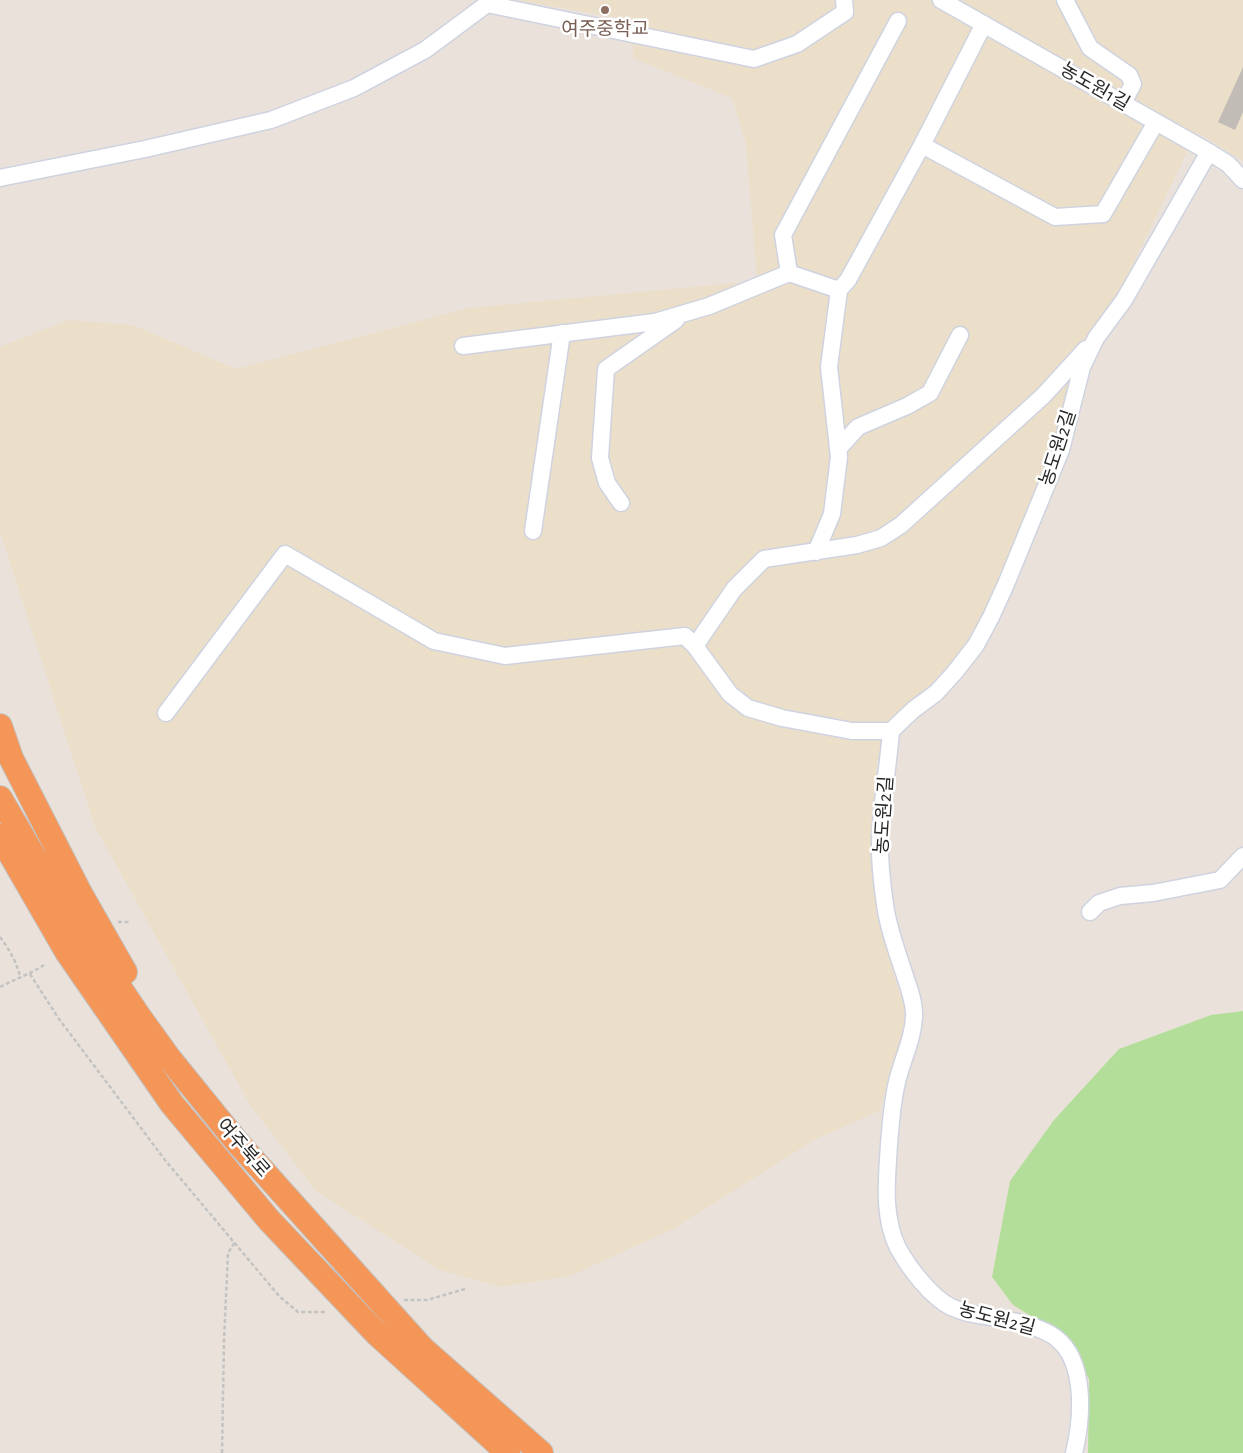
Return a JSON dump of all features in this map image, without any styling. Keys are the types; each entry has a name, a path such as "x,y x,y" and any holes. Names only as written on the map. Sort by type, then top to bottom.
{"highway":[{"path":"0,726 11,758 85,902 130,980 183,1065 237,1142"},
{"name":"여주북로","path":"0,798 50,884 122,992 169,1058 237,1142 422,1348 541,1453"},
{"name":"여주북로","path":"0,836 67,952 172,1104 269,1220 370,1327 508,1453"}],"street":[{"path":"0,178 145,149 271,120 354,88 424,50 487,4 754,59 797,44 845,12 844,0"},
{"name":"농도원1길","path":"941,0 1208,152 1228,164 1243,180"},
{"path":"1065,0 1090,48 1129,75 1134,84 1123,103"},
{"path":"789,272 783,235 898,22"},
{"path":"816,552 832,514 839,456 829,367 839,290 848,280 922,145 984,24"},
{"path":"922,145 1054,217 1103,214 1156,122"},
{"name":"농도원2길","path":"1074,1453 1080,1429 1080,1392 1076,1369 1068,1351 1056,1338 1041,1330 1016,1321 970,1313 951,1307 932,1294 898,1248 891,1229 886,1196 892,1106 897,1081 912,1033 914,1014 911,994 886,912 880,849 884,786 889,761 891,731 913,710 936,693 976,645 1006,584 1061,450 1082,367 1096,338 1124,300 1208,152"},
{"path":"463,346 655,322 709,306 789,272 839,290"},
{"path":"621,503 607,483 600,458 606,369 686,313"},
{"path":"533,531 562,333"},
{"path":"838,449 858,427 907,406 930,393 960,336"},
{"path":"695,646 734,590 764,559 857,545 881,538 901,525 1043,396 1096,338"},
{"path":"166,713 285,554 434,641 505,656 685,636 695,646 730,694 748,708 782,718 852,731 891,731"},
{"path":"1090,912 1099,903 1120,896 1153,893 1220,880 1243,856"}],"path":[{"path":"0,937 17,964 20,976"},
{"path":"0,987 20,976 30,974 44,964"},
{"path":"30,974 59,1019 165,1160 279,1296 298,1312 325,1312"},
{"path":"222,1453 228,1252 235,1242"},
{"path":"403,1300 427,1300 465,1289"}],"shaded area":[{"path":"514,0 1243,0 1243,161 1197,132 1128,274 1073,372 1055,450 985,615 960,655 919,702 877,763 871,863 877,917 904,1007 905,1033 879,1111 816,1139 673,1229 570,1276 500,1287 440,1270 316,1191 250,1105 95,827 0,532 0,347 68,320 133,325 236,369 469,308 757,281 746,144 732,98 633,58 632,20"}],"green space":[{"path":"1243,1011 1243,1453 1088,1453 1089,1379 1065,1337 1013,1305 992,1277 1010,1181 1054,1120 1119,1049 1211,1015"}],"building":[{"path":"1243,67 1243,112 1235,130 1218,122"}],"place":[{"name":"여주중학교","path":"605,10"}]}
